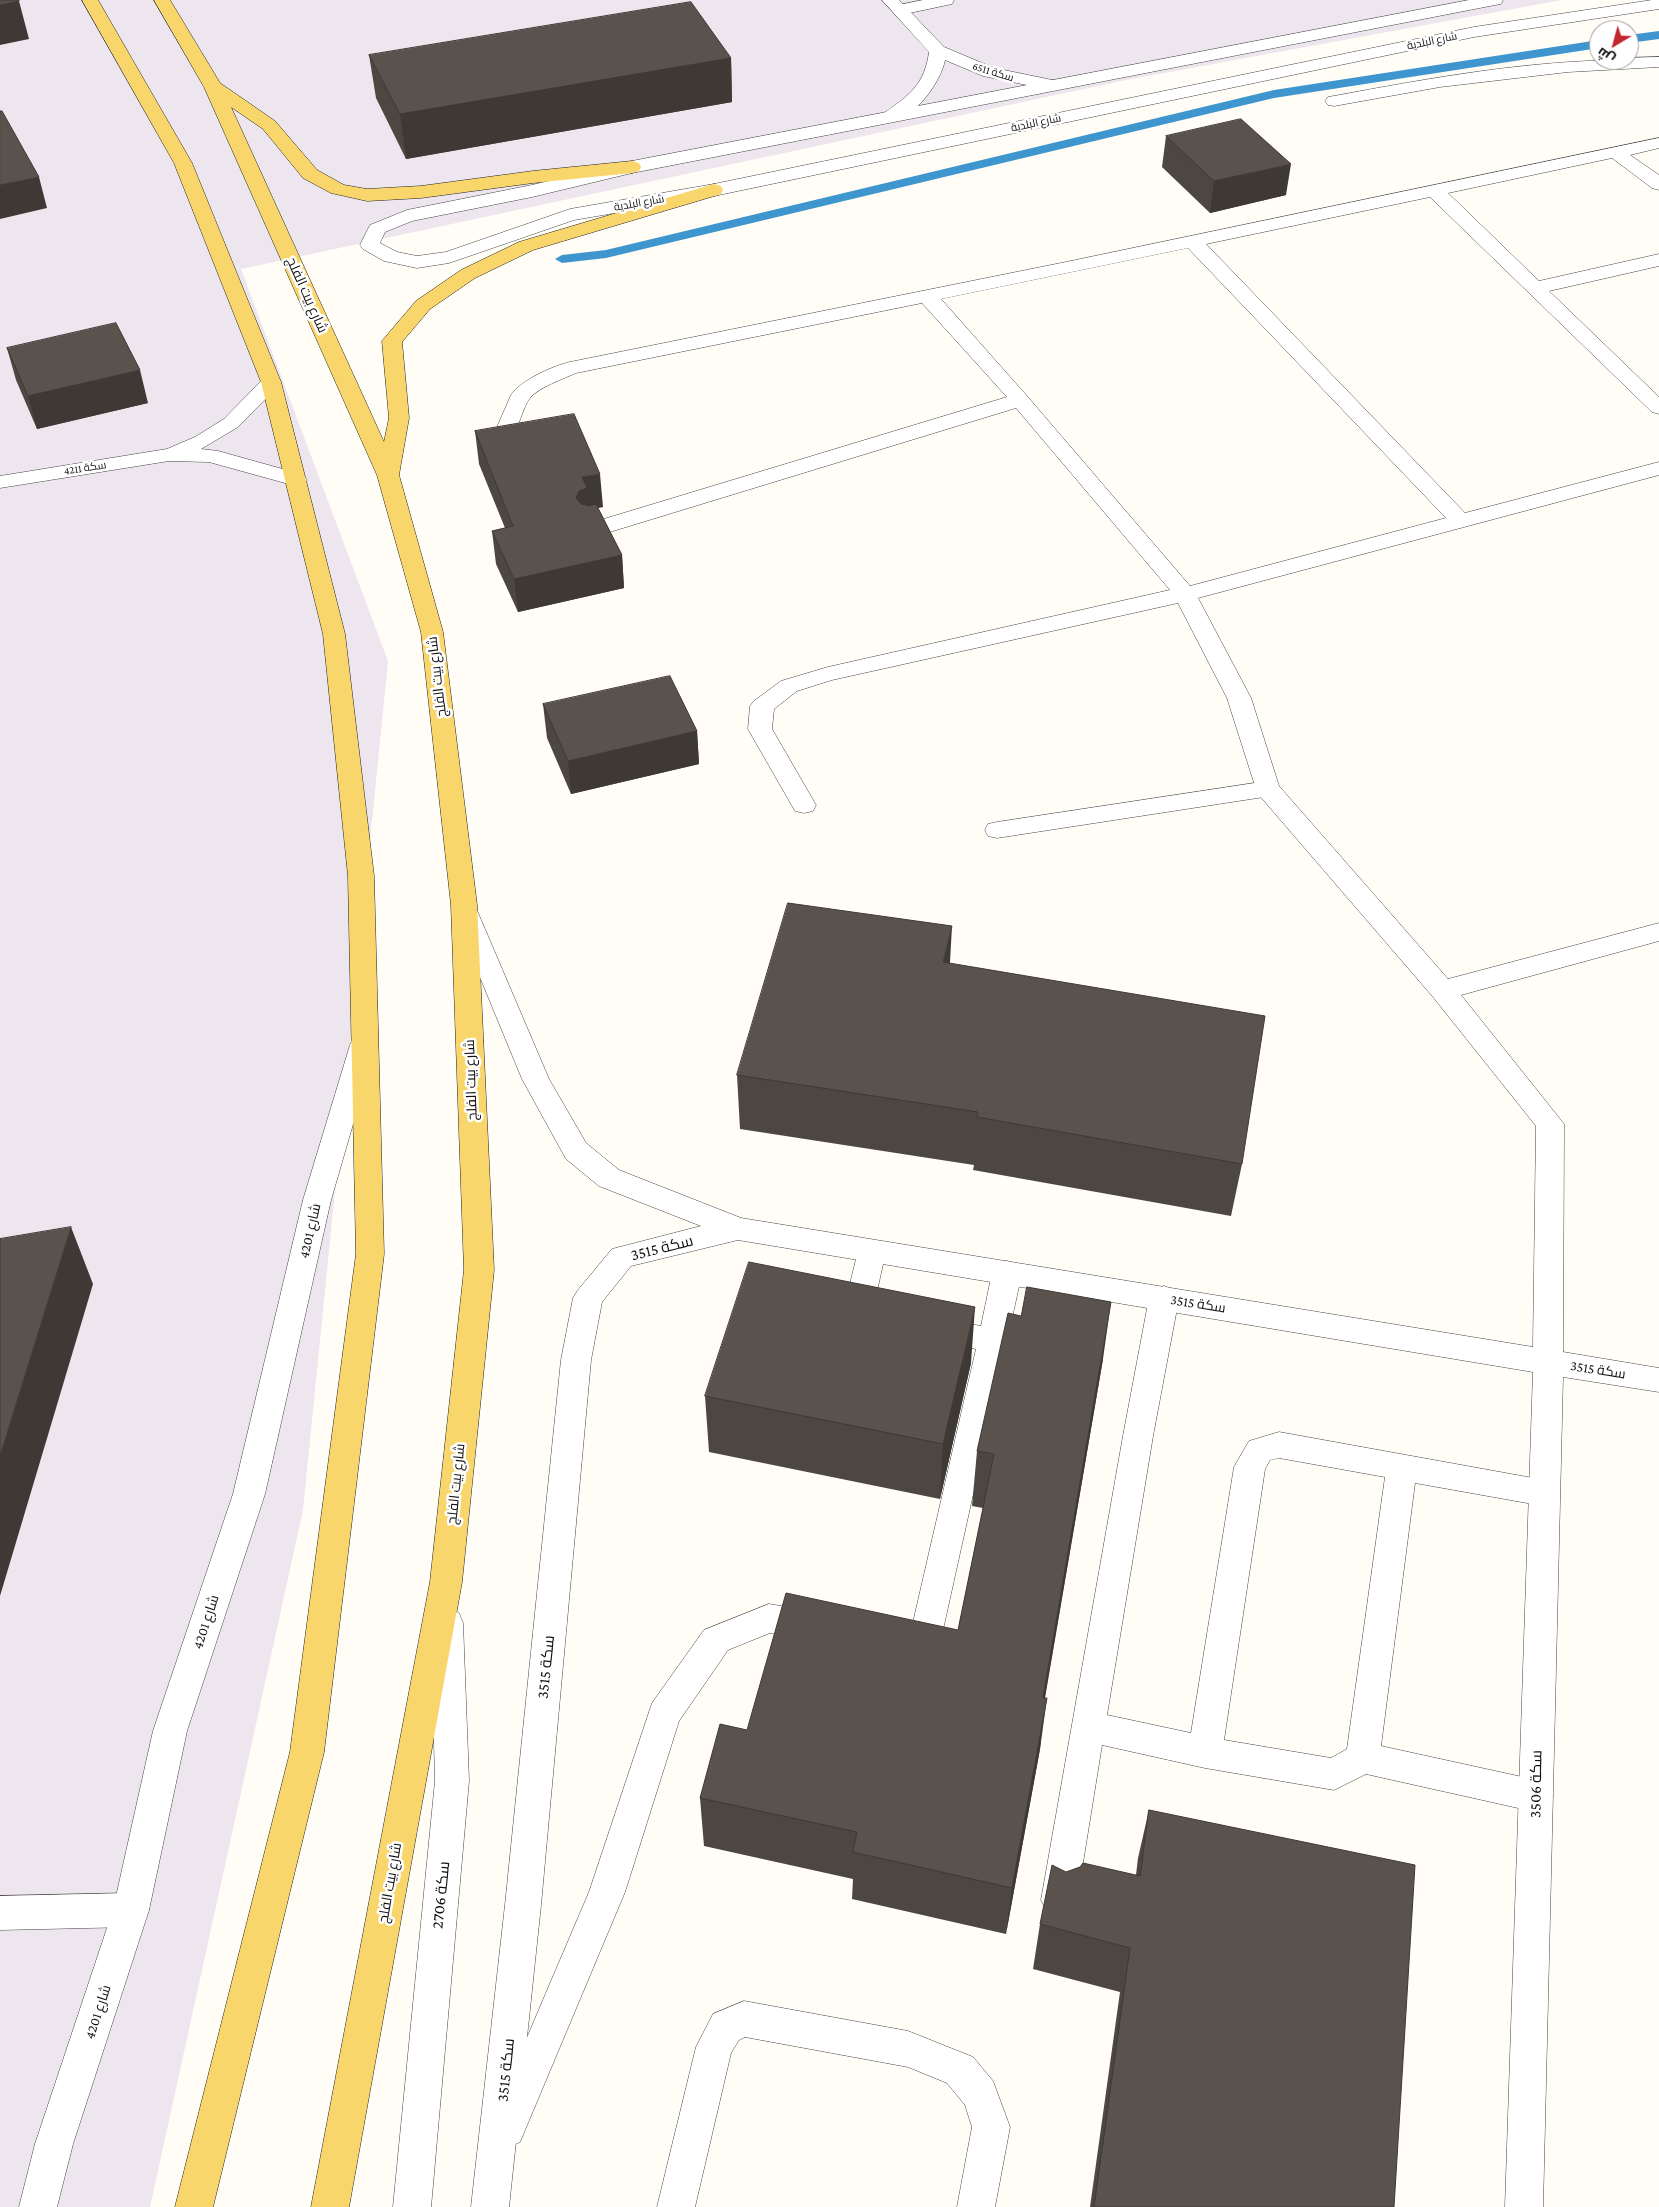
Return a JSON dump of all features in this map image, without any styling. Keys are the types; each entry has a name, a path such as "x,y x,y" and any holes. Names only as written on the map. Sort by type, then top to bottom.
{"main road":[{"path":"90,0 183,163 271,382 334,634 362,876 370,1254 307,1752 194,2207"},
{"name":"شارع بيت الفلج","path":"162,0 214,87 388,475 432,632 464,905 479,1270 446,1582 330,2207"},
{"path":"214,87 268,125 310,174 338,189 366,194 421,192 533,177 632,167"},
{"path":"388,475 399,418 392,341 423,305 468,274 526,246 714,190"}],"street":[{"path":"895,5 946,0"},
{"path":"632,167 1495,0"},
{"name":"شارع البلدية","path":"632,167 532,191 407,216 377,229 370,245 391,257 417,262 448,257 570,215 714,190 1474,32 1659,4"},
{"name":"سكة 6511","path":"895,5 938,51 989,72 1051,85"},
{"path":"890,117 923,92 932,79 937,65 938,51"},
{"path":"1334,101 1440,82 1568,67 1659,62"},
{"path":"507,427 521,395 545,379 570,368 927,296 1659,143"},
{"path":"1614,152 1659,184"},
{"path":"1434,190 1659,408"},
{"path":"1192,241 1461,521"},
{"path":"1535,288 1659,260"},
{"path":"927,296 1020,400 1185,594 1239,698 1268,788 997,830"},
{"name":"سكة 4211","path":"169,455 202,441 231,423 271,382"},
{"path":"592,530 1020,400"},
{"name":"سكة 4211","path":"0,482 169,455 210,456 296,480"},
{"path":"804,805 760,729 762,706 789,686 828,674 1185,594 1659,468"},
{"name":"سكة 3506","path":"1268,788 1442,990 1550,1124 1548,1362 1524,2207"},
{"name":"سكة 3515","path":"464,905 536,1079 576,1151 609,1178 738,1229 1659,1380"},
{"path":"1442,990 1659,932"},
{"name":"شارع 4201","path":"38,2207 54,2144 131,1910 170,1731 249,1494 317,1200 366,1034"},
{"name":"سكة 3515","path":"490,2207 576,1360 588,1298 622,1257 738,1229"},
{"path":"872,1251 857,1316 994,1340"},
{"path":"885,1640 923,1648 994,1340 1007,1273"},
{"path":"1058,1900 1138,1436 1164,1298"},
{"path":"1205,1752 1250,1467 1260,1450 1279,1445 1544,1493"},
{"path":"1363,1758 1402,1466"},
{"name":"سكة 2706","path":"412,2207 452,1781 446,1582"},
{"path":"497,2151 606,1892 664,1714 716,1640 769,1618 846,1633"},
{"path":"1088,1726 1205,1752 1334,1774 1363,1758 1536,1796"},
{"path":"0,1913 131,1910"},
{"path":"676,2207 714,2047 726,2027 744,2019 908,2049 960,2070 980,2094 991,2127 976,2207"}],"shaded area":[{"path":"0,0 1562,0 1126,80 241,269 388,661 303,1510 150,2207 0,2207"}],"building":[{"path":"0,0 19,0 19,1 0,5"},
{"path":"691,2 731,58 400,114 369,55"},
{"path":"0,111 2,111 39,177 0,185"},
{"path":"1241,119 1291,164 1214,181 1166,136"},
{"path":"116,323 140,370 28,396 7,348"},
{"path":"574,414 600,474 582,477 587,488 579,491 576,498 581,504 589,506 596,504 622,555 514,579 492,531 513,526 475,431"},
{"path":"670,676 697,731 568,761 543,704"},
{"path":"788,903 952,926 943,962 1265,1016 1242,1164 977,1117 978,1112 737,1075"},
{"path":"71,1227 0,1456 0,1239"},
{"path":"749,1262 975,1307 943,1444 705,1396"},
{"path":"1027,1287 1111,1302 1043,1698 1047,1698 1012,1888 853,1852 857,1832 700,1798 720,1724 747,1730 786,1593 958,1630 994,1454 977,1451 1008,1313 1021,1316"},
{"path":"1149,1810 1415,1865 1394,2207 1094,2207 1130,1948 1040,1924 1052,1865 1066,1872 1080,1867 1083,1863 1140,1876"}],"waterway":[{"path":"1639,38 1659,35"},
{"path":"562,259 606,254 1274,94 1589,46"}]}
